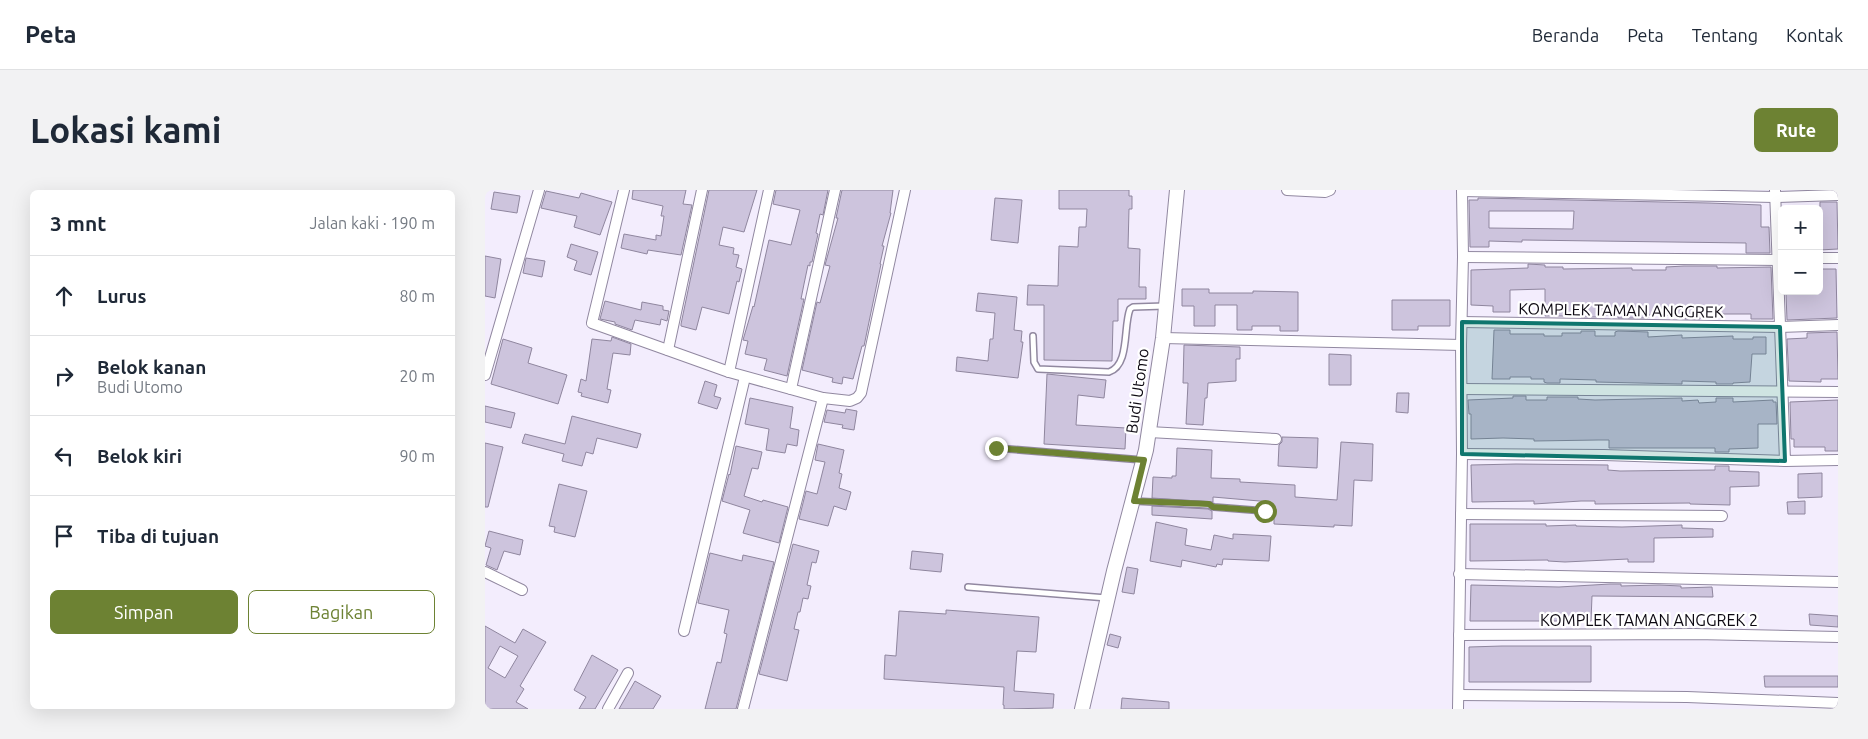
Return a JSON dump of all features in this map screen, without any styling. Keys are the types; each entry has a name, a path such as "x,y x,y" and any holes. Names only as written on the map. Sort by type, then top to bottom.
{"street":[{"path":"485,375 539,190"},
{"path":"624,190 592,323 745,377 823,398 850,401 857,398 861,393 905,190"},
{"path":"668,350 701,190"},
{"path":"729,372 769,190"},
{"path":"791,389 835,190"},
{"name":"Budi Utomo","path":"1082,709 1108,598 1144,460 1163,338 1177,190"},
{"path":"1287,190 1325,192 1330,190"},
{"path":"1459,709 1459,574 1462,454 1462,190 1838,195"},
{"path":"1775,194 1778,250"},
{"path":"1463,257 1778,260"},
{"path":"1823,258 1838,258"},
{"path":"1780,295 1785,462"},
{"name":"KOMPLEK TAMAN ANGGREK","path":"1462,322 1780,327 1838,326"},
{"path":"1163,338 1461,345"},
{"path":"684,631 745,377"},
{"path":"1462,389 1838,392"},
{"path":"743,709 823,398"},
{"path":"1149,432 1276,439"},
{"path":"1462,454 1604,455 1785,462 1838,460"},
{"path":"1461,514 1722,516"},
{"path":"485,572 522,590"},
{"path":"1459,574 1838,582"},
{"name":"KOMPLEK TAMAN ANGGREK 2","path":"1459,635 1695,634 1838,637"},
{"path":"608,709 628,673"},
{"path":"1459,696 1687,697 1838,703"}],"lane":[{"path":"1033,336 1034,362 1038,369 1109,372 1115,370 1121,361 1130,309 1133,307 1166,306"},
{"path":"996,448 1144,460"},
{"path":"1134,501 1209,504 1213,507 1265,511"},
{"path":"968,587 1108,598"}],"highlighted area":[{"path":"1462,322 1780,327 1785,461 1462,454"}],"building":[{"path":"633,190 686,190 683,204 692,205 681,255 648,250 647,254 621,248 624,234 656,240 656,235 661,236 664,216 661,216 663,206 632,199"},
{"path":"709,190 757,190 744,232 723,227 719,245 734,248 733,254 739,255 736,267 742,269 729,314 702,307 696,330 681,326 681,324"},
{"path":"776,190 828,190 823,215 820,214 812,262 810,262 810,266 808,265 801,299 804,299 787,376 764,370 767,359 745,354 748,341 743,340 754,307 769,240 791,245 800,210 773,204"},
{"path":"842,190 893,190 891,213 882,246 884,246 881,264 864,346 862,346 853,379 843,377 842,384 832,382 833,378 802,370 817,302 820,303 830,266 825,265 838,218 836,218"},
{"path":"1059,190 1129,190 1129,196 1132,196 1132,209 1129,209 1128,248 1140,249 1139,287 1146,287 1146,299 1118,299 1118,321 1113,321 1112,361 1044,360 1044,305 1027,305 1028,285 1058,286 1059,246 1078,247 1079,227 1086,227 1087,209 1059,209"},
{"path":"546,191 579,198 581,193 612,202 600,235 574,227 577,216 541,208"},
{"path":"494,192 520,196 517,213 491,209"},
{"path":"995,198 1022,200 1018,243 991,240"},
{"path":"1478,198 1761,205 1761,227 1769,227 1770,253 1746,253 1746,243 1522,240 1522,242 1489,241 1489,247 1470,247 1469,200 1478,200","holes":["1489,211 1574,211 1573,229 1489,228"]},
{"path":"1820,202 1837,202 1838,249 1823,250 1823,205 1820,205"},
{"path":"571,244 598,252 591,275 574,270 577,261 567,257"},
{"path":"485,256 501,259 495,298 485,296"},
{"path":"526,258 545,261 542,277 523,273"},
{"path":"1528,264 1545,265 1545,267 1563,267 1563,269 1632,268 1632,270 1666,270 1666,267 1684,266 1717,266 1717,268 1771,267 1773,319 1751,319 1751,314 1700,315 1700,319 1685,319 1685,315 1648,315 1648,318 1618,318 1618,315 1597,315 1597,317 1545,316 1545,289 1510,290 1510,312 1493,312 1493,306 1471,305 1471,270 1528,268"},
{"path":"1823,269 1836,269 1837,318 1787,320 1786,295 1823,295"},
{"path":"1182,289 1209,289 1209,293 1253,293 1253,291 1298,292 1298,331 1280,331 1280,326 1252,326 1252,330 1237,330 1237,305 1215,305 1215,326 1194,326 1194,306 1182,306"},
{"path":"978,293 1017,297 1014,330 1022,331 1021,342 1023,342 1018,378 956,371 957,357 988,361 990,339 993,339 995,313 976,311"},
{"path":"1392,300 1450,300 1450,326 1418,326 1418,330 1392,330"},
{"path":"605,301 641,310 642,302 663,306 663,310 669,311 667,321 661,319 660,325 635,320 632,330 615,324 615,322 600,319"},
{"path":"1494,330 1510,330 1510,334 1544,334 1544,336 1562,336 1562,333 1595,331 1595,336 1615,336 1615,332 1618,331 1648,332 1648,337 1682,335 1682,338 1733,336 1733,339 1753,339 1753,337 1766,337 1766,354 1752,354 1750,382 1733,384 1682,381 1682,384 1596,382 1596,380 1560,379 1560,383 1547,383 1544,382 1544,379 1531,379 1531,377 1492,379"},
{"path":"1837,332 1838,379 1821,379 1821,382 1789,381 1787,339 1807,338 1807,333"},
{"path":"612,337 631,344 630,355 613,353 607,389 611,390 608,403 581,396 582,393 578,392 581,379 586,381 592,339 611,341"},
{"path":"503,339 532,348 528,363 567,375 558,404 491,384"},
{"path":"1184,345 1240,347 1240,359 1236,359 1236,381 1208,383 1203,425 1186,424 1188,383 1183,383"},
{"path":"1329,354 1351,355 1351,385 1329,385"},
{"path":"1047,374 1106,380 1104,398 1078,395 1076,425 1126,428 1125,449 1044,444"},
{"path":"705,381 717,385 714,396 721,398 717,409 698,403"},
{"path":"1397,393 1409,393 1408,413 1396,412"},
{"path":"1513,396 1526,396 1526,400 1547,400 1547,397 1578,397 1578,399 1595,400 1682,398 1682,401 1698,400 1699,403 1716,402 1716,398 1733,398 1733,402 1773,400 1773,402 1776,402 1777,424 1758,424 1758,448 1729,449 1729,452 1715,452 1715,448 1609,448 1609,440 1534,441 1534,439 1503,438 1471,439 1471,414 1469,414 1468,400 1513,398"},
{"path":"750,398 793,407 790,428 799,430 797,446 787,444 785,453 766,450 769,429 745,424"},
{"path":"1838,400 1838,451 1825,451 1825,447 1794,447 1794,439 1791,439 1790,402"},
{"path":"485,406 515,413 511,428 485,422"},
{"path":"846,409 857,411 854,430 842,428 843,425 824,422 827,410 845,413"},
{"path":"572,416 641,434 637,448 597,438 593,454 586,452 582,466 562,461 564,454 522,443 525,434 565,444"},
{"path":"1282,437 1318,438 1317,468 1278,466 1279,445 1282,442"},
{"path":"1341,442 1373,444 1372,481 1354,480 1352,526 1274,524 1274,517 1271,517 1271,502 1213,497 1213,502 1152,498 1153,477 1172,478 1172,476 1176,476 1177,448 1212,450 1211,478 1240,479 1240,482 1295,485 1295,497 1337,500"},
{"path":"485,443 503,447 488,507 485,507"},
{"path":"818,444 844,450 839,473 842,474 839,488 851,492 846,510 834,506 828,526 799,519 806,491 817,494 825,462 815,460"},
{"path":"736,446 762,452 758,469 752,468 744,496 788,507 779,543 743,533 750,510 722,501"},
{"path":"1471,465 1608,465 1608,470 1620,471 1715,470 1715,466 1729,466 1729,471 1759,472 1759,486 1730,487 1730,505 1690,503 1595,504 1595,501 1534,504 1534,501 1472,502"},
{"path":"1822,473 1822,497 1798,498 1798,474"},
{"path":"559,484 587,491 575,537 554,532 555,527 549,526"},
{"path":"1805,501 1805,514 1788,514 1787,502"},
{"path":"1152,506 1208,509 1212,511 1212,519 1152,515"},
{"path":"1156,522 1187,529 1185,545 1211,550 1214,535 1233,539 1233,534 1271,536 1269,561 1223,559 1222,565 1217,564 1216,567 1182,560 1181,567 1150,561"},
{"path":"1470,524 1622,527 1682,525 1682,528 1713,529 1713,537 1654,538 1654,562 1628,562 1628,559 1565,562 1548,560 1470,561"},
{"path":"489,531 523,540 520,555 504,551 497,570 486,565 491,548 485,546"},
{"path":"793,544 819,551 816,563 812,562 807,585 811,586 808,599 803,598 800,612 798,612 794,629 799,630 787,681 759,674"},
{"path":"912,551 943,554 941,572 910,569"},
{"path":"710,553 742,561 743,555 774,562 736,709 705,709 717,662 721,663 727,634 724,633 729,610 698,603"},
{"path":"1127,567 1138,569 1134,594 1122,592"},
{"path":"1621,584 1621,586 1681,586 1681,588 1712,587 1713,597 1592,596 1591,621 1470,621 1471,585 1559,587"},
{"path":"946,610 1039,617 1036,652 1017,651 1014,691 1054,694 1053,708 1004,709 1004,687 884,679 885,655 896,656 899,611 946,614"},
{"path":"1809,614 1838,616 1838,627 1810,625"},
{"path":"485,626 515,643 523,629 546,642 520,686 524,689 516,702 528,709 485,709","holes":["500,646 518,656 505,678 488,668"]},
{"path":"1110,634 1121,637 1118,648 1107,645"},
{"path":"1591,646 1591,682 1469,682 1469,647"},
{"path":"592,655 618,670 595,709 579,709 586,697 574,690"},
{"path":"1764,676 1838,676 1838,687 1765,687"},
{"path":"635,681 661,696 653,709 619,709"},
{"path":"1122,698 1169,702 1169,709 1121,709"}],"route":[{"path":"996,448 1144,460 1134,501 1209,504 1213,507 1265,511"}]}
